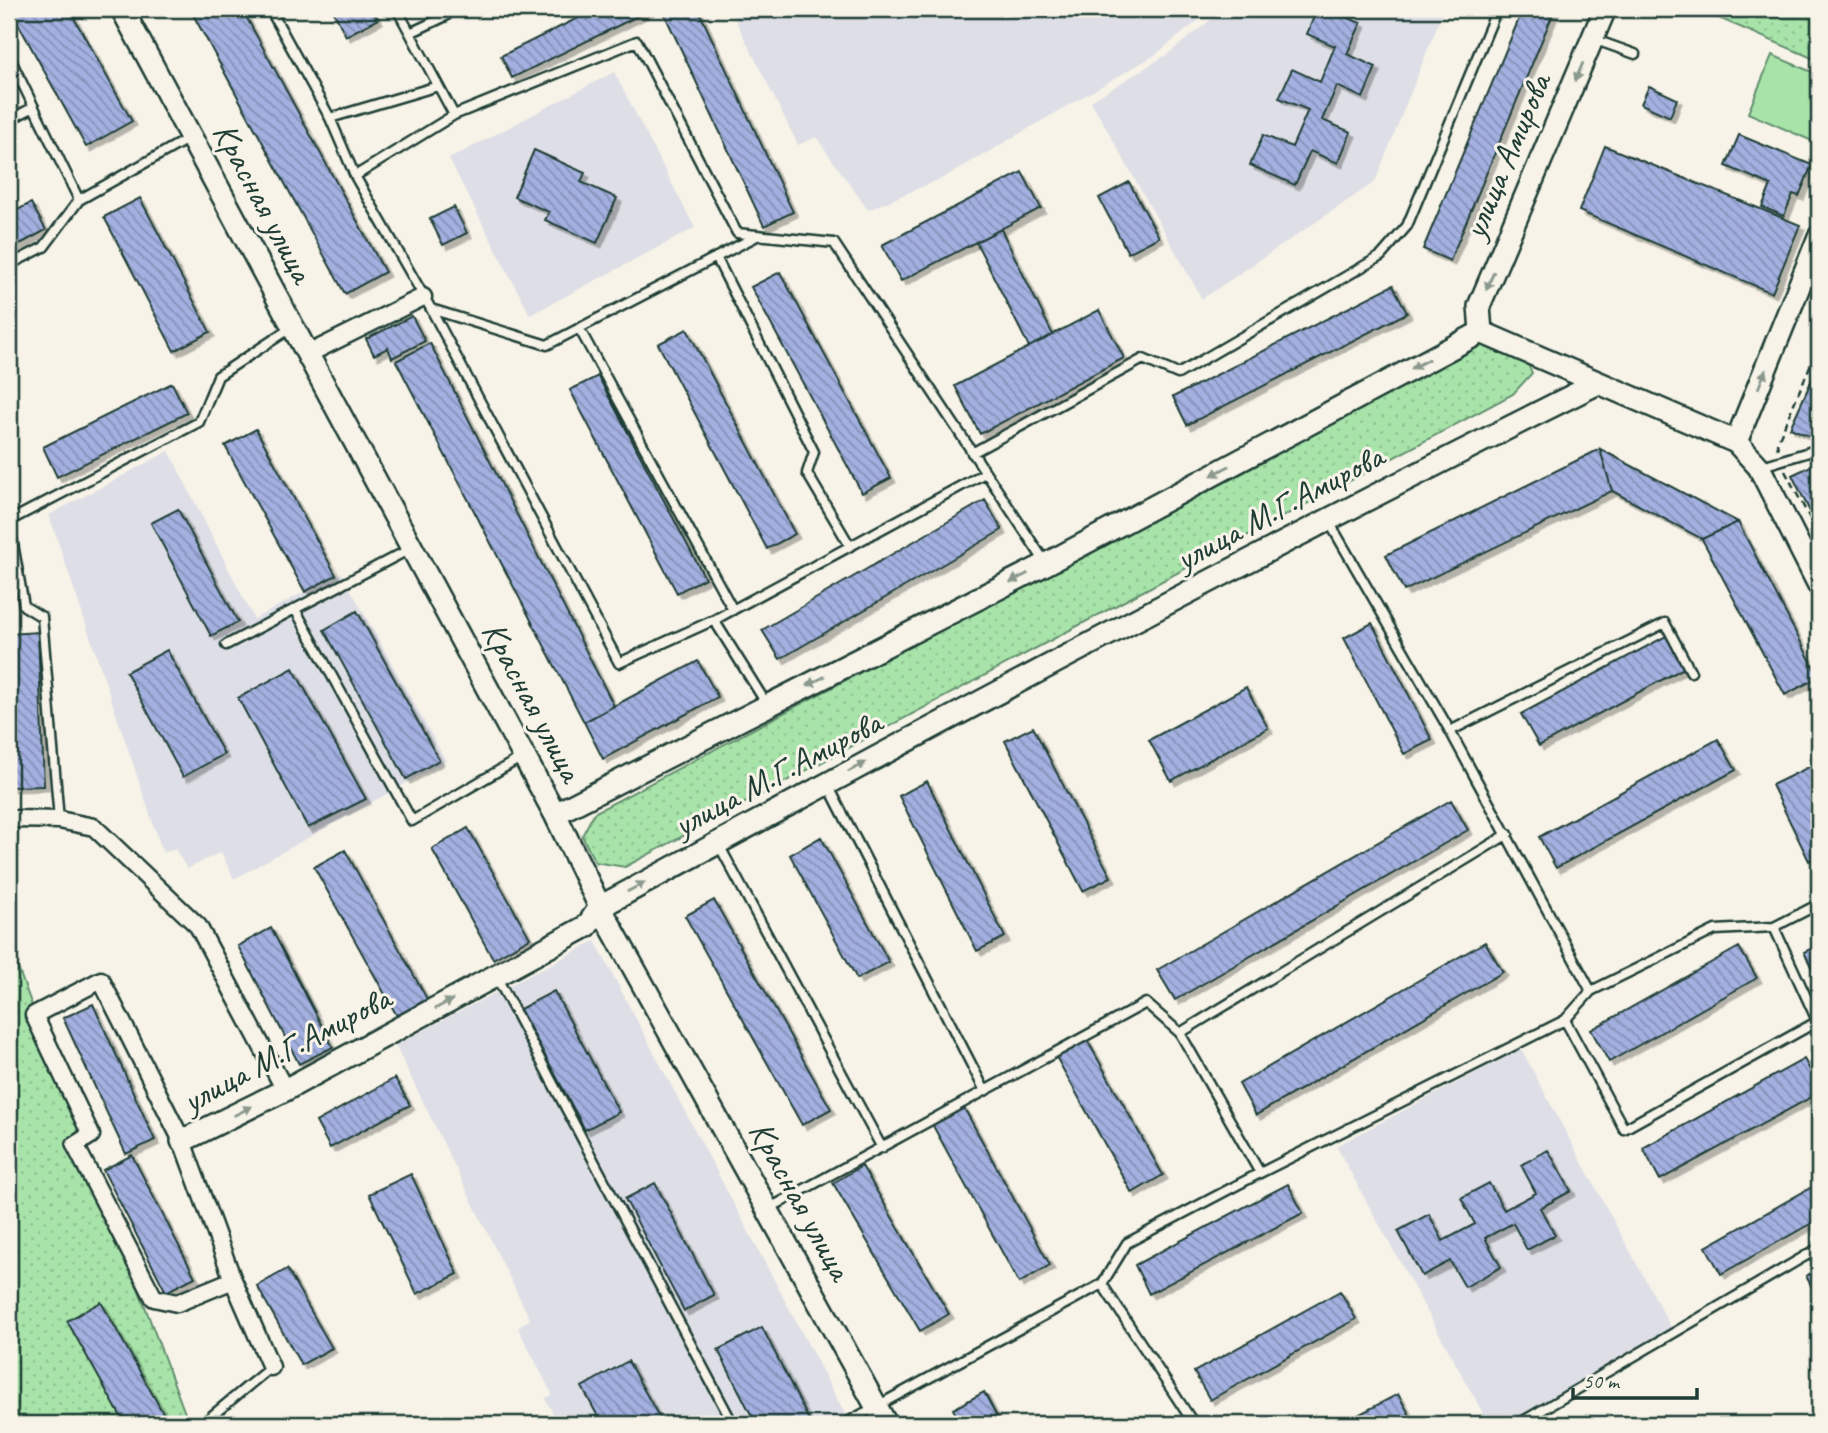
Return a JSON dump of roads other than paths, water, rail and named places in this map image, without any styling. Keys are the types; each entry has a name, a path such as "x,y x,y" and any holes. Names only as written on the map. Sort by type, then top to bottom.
{"street":[{"name":"Красная улица","path":"121,9 524,755 600,907 881,1415"},
{"name":"улица Амирова","path":"1481,332 1479,306 1605,9"},
{"path":"1736,442 1819,237"},
{"path":"308,354 427,303"},
{"path":"1481,332 1736,442 1759,467 1819,585"},
{"name":"улица М.Г.Амирова","path":"555,814 1046,564 1481,332"},
{"name":"улица М.Г.Амирова","path":"271,1367 233,1280 182,1142 285,1090 587,926 600,907 827,783 1327,518 1598,383"},
{"path":"16,819 59,820 94,827 198,926 285,1090"},
{"path":"182,1142 101,980 34,1015 91,1135 75,1145 154,1298 177,1303 233,1280"}],"lane":[{"path":"270,9 330,118 355,176 427,303 619,663 714,621 985,472"},
{"path":"397,9 454,115"},
{"path":"410,33 446,16 442,9"},
{"path":"972,453 1143,359 1178,374 1381,256 1406,226 1497,9"},
{"path":"1593,38 1635,54"},
{"path":"355,176 454,115 637,41 737,233 834,243 1046,564"},
{"path":"9,56 79,200"},
{"path":"330,118 438,86"},
{"path":"9,121 34,107"},
{"path":"9,265 44,247 79,200 192,137"},
{"path":"427,303 547,345 759,235"},
{"path":"716,257 814,452 807,473 850,546"},
{"path":"59,820 42,617 24,606 9,522 198,422 218,376 293,327"},
{"path":"579,328 733,610"},
{"path":"1759,467 1819,449"},
{"path":"1327,518 1508,834 1591,991"},
{"path":"226,645 412,548"},
{"path":"295,609 412,821 524,755"},
{"path":"714,621 768,706"},
{"path":"1450,731 1665,623 1691,672"},
{"path":"827,783 985,1091"},
{"path":"1180,1033 1508,834"},
{"path":"718,842 882,1147"},
{"path":"844,1424 881,1415 1102,1284 1127,1243 1259,1173 1565,1020 1591,991 1715,930 1774,927 1819,904"},
{"path":"1565,1020 1624,1129 1819,1023 1774,927"},
{"path":"496,976 733,1424"},
{"path":"768,1209 1146,1003 1180,1033 1259,1173"},
{"path":"1518,1424 1819,1248"},
{"path":"1102,1284 1194,1424"},
{"path":"202,1424 271,1367"}]}
